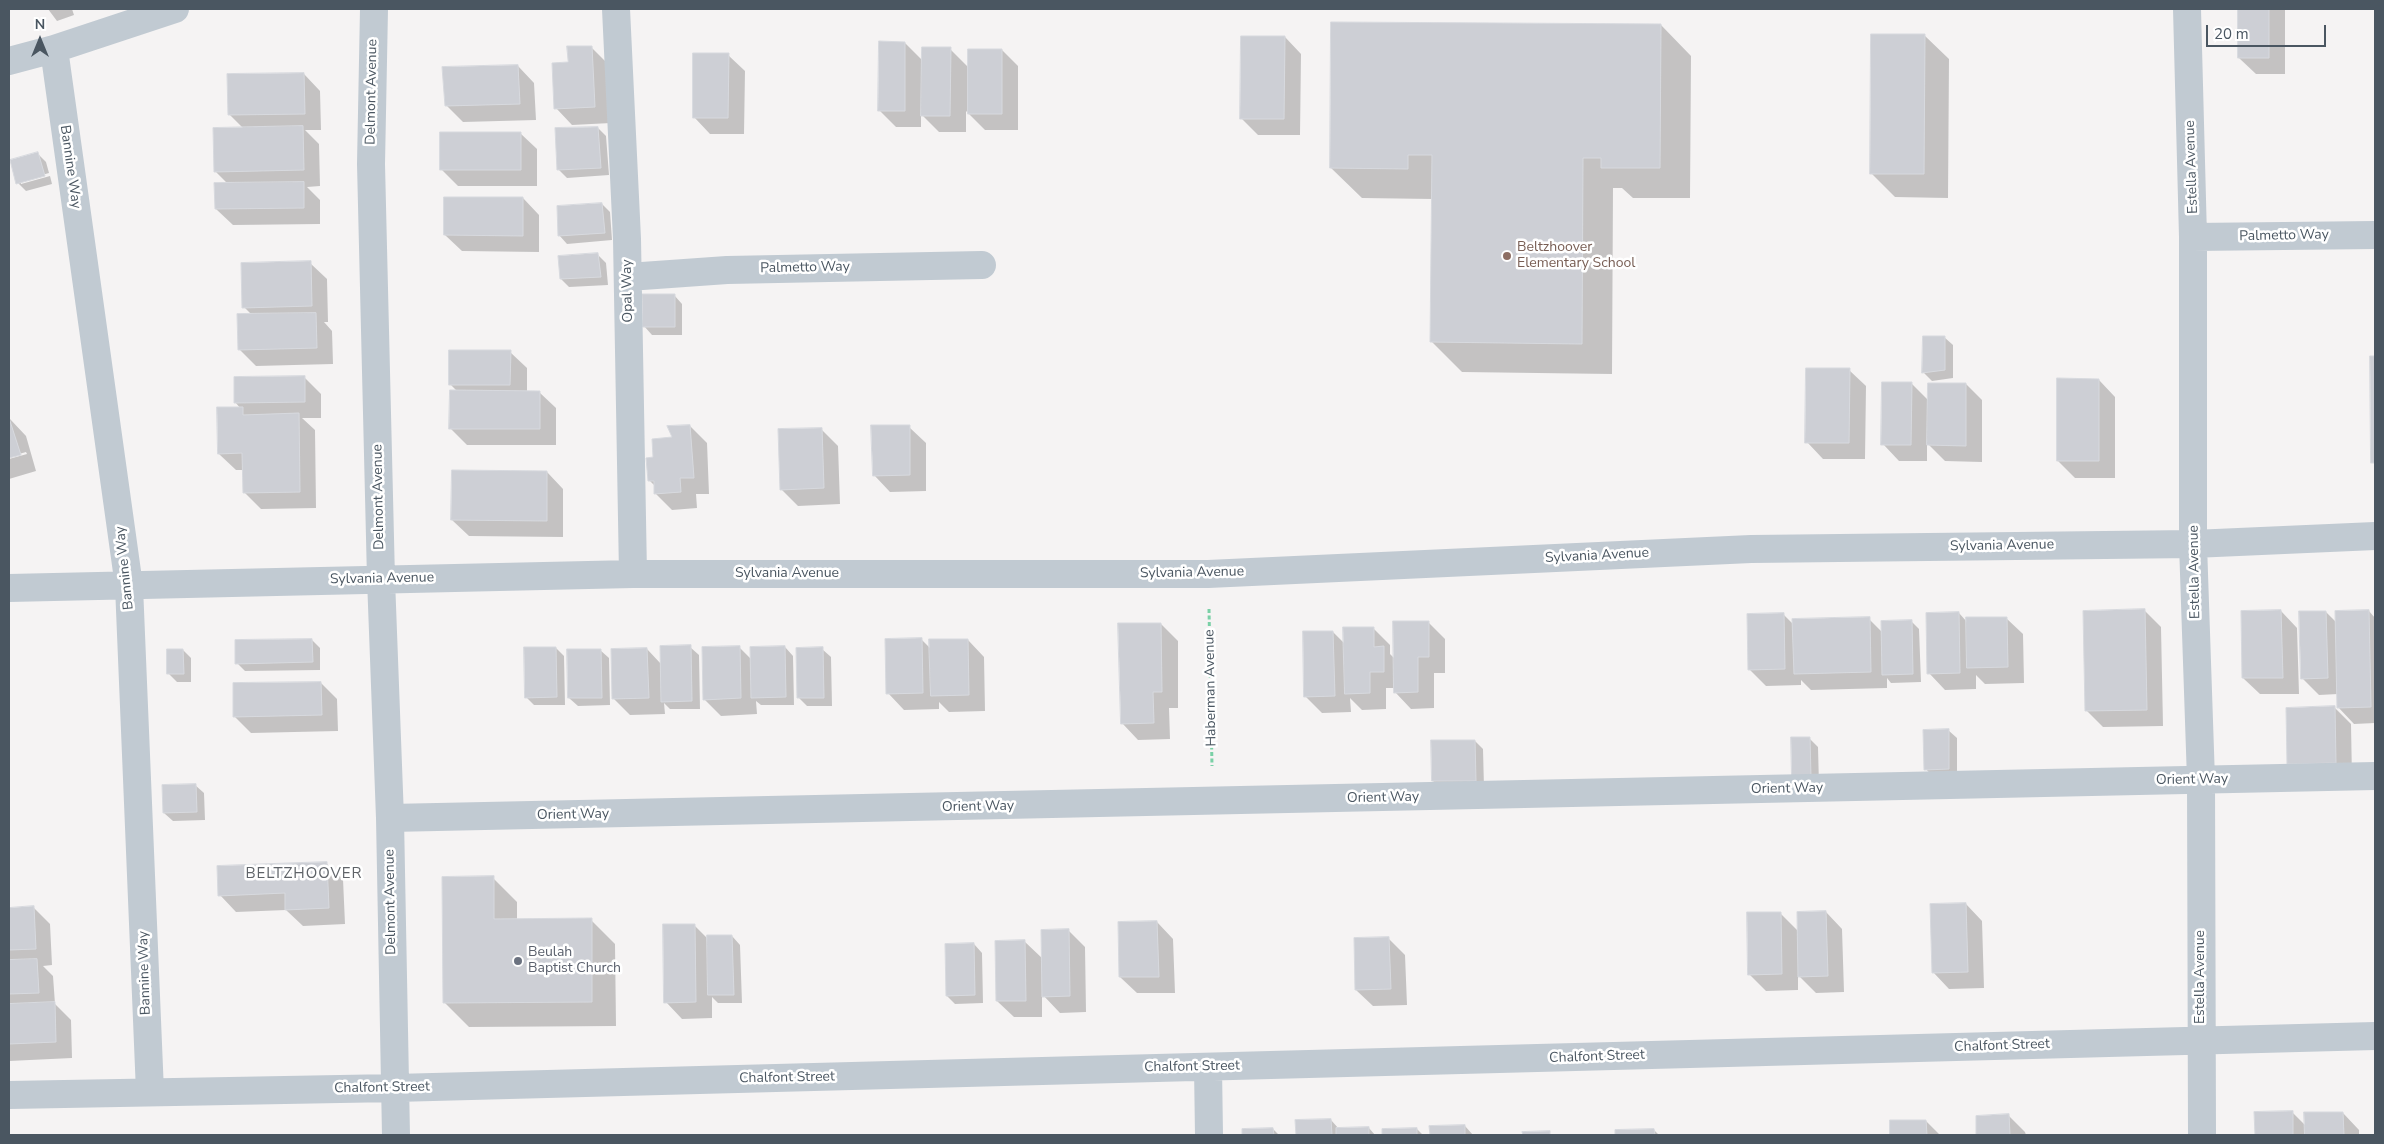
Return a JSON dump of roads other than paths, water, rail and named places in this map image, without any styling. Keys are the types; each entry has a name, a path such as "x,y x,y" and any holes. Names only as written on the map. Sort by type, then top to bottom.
{"street":[{"path":"9,62 175,9"},
{"name":"Delmont Avenue","path":"374,9 371,164 381,579 390,818 396,1135"},
{"name":"Opal Way","path":"616,9 628,277 633,574"},
{"name":"Estella Avenue","path":"2187,9 2193,237 2193,544 2201,780 2202,1135"},
{"name":"Bannine Way","path":"54,49 129,586 150,1092"},
{"name":"Palmetto Way","path":"2193,237 2375,235"},
{"name":"Palmetto Way","path":"628,277 727,270 982,265"},
{"name":"Sylvania Avenue","path":"9,588 633,574 1208,574 1750,549 2193,544 2375,536"},
{"name":"Orient Way","path":"390,818 2375,776"},
{"name":"Chalfont Street","path":"9,1095 395,1088 2375,1036"},
{"path":"1208,1067 1209,1135"}],"place":[{"name":"Beltzhoover Elementary School","path":"1507,256"},
{"name":"Beulah Baptist Church","path":"518,961"}],"district":[{"name":"BELTZHOOVER","path":"304,874"}]}
